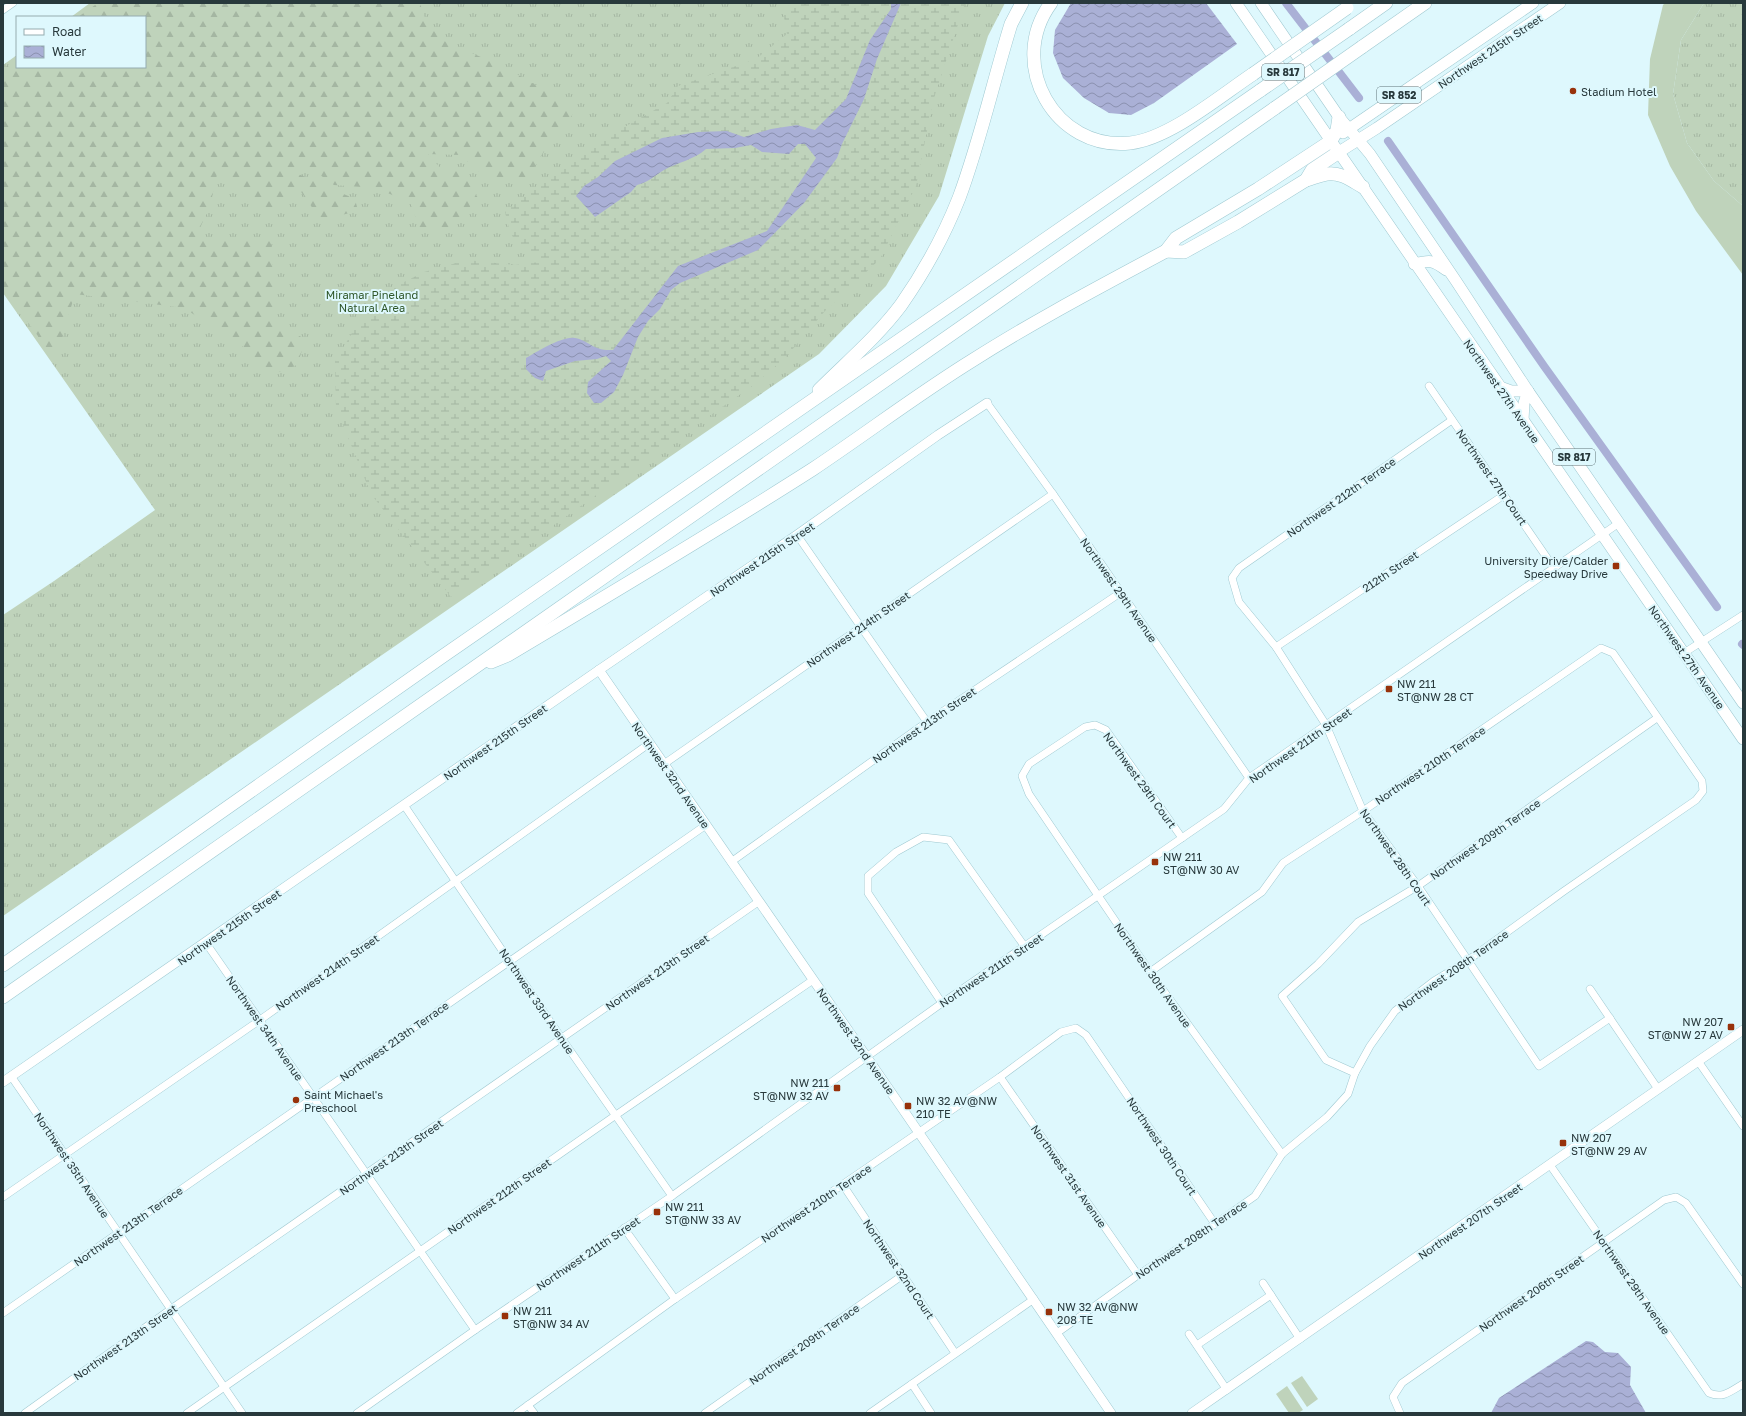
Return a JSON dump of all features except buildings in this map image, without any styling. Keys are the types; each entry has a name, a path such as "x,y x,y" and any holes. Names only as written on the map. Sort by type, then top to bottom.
{"highway":[{"path":"797,412 838,370 860,352 880,330 901,305 923,272 947,227 959,198 1011,24 1022,3"},
{"path":"1051,3 1041,21 1033,49 1036,80 1045,99 1058,116 1079,132 1102,142 1130,144 1157,137 1179,125 1350,6"},
{"path":"3,965 449,651 797,412 1386,3"},
{"path":"3,997 1425,3"},
{"path":"470,670 508,655 648,571 813,468 974,359 1049,314 1166,251 1176,238 1253,192 1331,141 1337,130 1339,117"},
{"path":"1306,180 1312,170 1339,152"},
{"path":"1166,251 1184,252 1244,218 1306,180 1328,174 1336,174 1344,176 1363,187"}],"main road":[{"name":"SR 817","path":"1236,3 1331,141"},
{"name":"SR 817","path":"1261,3 1339,117 1349,129"},
{"name":"Northwest 215th Street","path":"1331,141 1533,3"},
{"name":"Northwest 215th Street","path":"1339,152 1560,3"},
{"name":"Northwest 27th Avenue","path":"1349,129 1359,139 1528,391 1743,703"},
{"name":"Northwest 27th Avenue","path":"1331,141 1414,264 1500,386 1601,535 1743,739"},
{"path":"1414,264 1428,260 1435,262 1452,276"},
{"path":"1500,386 1511,391 1528,391 1522,413 1523,420"}],"street":[{"path":"3,10 13,3"},
{"name":"Northwest 27th Court","path":"1429,386 1554,568"},
{"name":"Northwest 29th Avenue","path":"987,403 1250,778"},
{"name":"Northwest 215th Street","path":"3,1082 599,670 797,536 938,435 987,403"},
{"name":"Northwest 212th Terrace","path":"1232,578 1239,568 1452,420"},
{"name":"Northwest 214th Street","path":"664,764 1052,494"},
{"name":"212th Street","path":"1276,647 1504,495"},
{"name":"Northwest 211th Street","path":"357,1413 475,1330 672,1196 942,1004 1224,809 1250,778 1619,523"},
{"path":"797,536 927,722"},
{"name":"Northwest 28th Court","path":"1232,578 1239,602 1276,647 1326,725 1363,811 1418,886 1539,1066 1610,1018"},
{"name":"Northwest 213th Street","path":"731,862 927,722 1120,593"},
{"path":"1684,653 1743,615"},
{"name":"Northwest 210th Terrace","path":"1150,972 1262,892 1282,863 1363,811 1601,648 1613,653 1657,718"},
{"name":"Northwest 32nd Avenue","path":"599,670 758,902 868,1057 1111,1413"},
{"name":"Northwest 208th Terrace","path":"1057,1333 1138,1275 1255,1196 1282,1154 1327,1117 1348,1094 1355,1073 1370,1046 1395,1011 1434,981 1468,961 1564,891 1696,800 1703,791 1702,781 1657,718"},
{"name":"Northwest 209th Terrace","path":"1355,1073 1326,1060 1282,996 1318,964 1358,922 1418,886 1657,718"},
{"name":"Northwest 29th Court","path":"1029,794 1022,776 1029,764 1085,727 1094,725 1106,730 1182,838"},
{"name":"Northwest 214th Street","path":"3,1197 260,1020 650,744"},
{"name":"Northwest 30th Avenue","path":"1029,794 1150,972 1282,1154"},
{"name":"Northwest 33rd Avenue","path":"404,805 562,1039 672,1196"},
{"name":"Northwest 213th Terrace","path":"3,1313 706,825"},
{"path":"942,1004 868,893 868,876 896,852 923,837 949,840 1025,947"},
{"name":"Northwest 213th Street","path":"25,1413 171,1309 758,902"},
{"name":"Northwest 34th Avenue","path":"206,943 475,1330"},
{"name":"Northwest 212th Street","path":"187,1413 813,980"},
{"path":"1590,989 1658,1089"},
{"name":"Northwest 210th Terrace","path":"517,1413 675,1299 1000,1077 1062,1032 1076,1028 1086,1036 1108,1067"},
{"name":"Northwest 207th Street","path":"1194,1412 1743,1030"},
{"path":"1698,1061 1743,1126"},
{"name":"Northwest 30th Court","path":"1108,1067 1215,1224"},
{"name":"Northwest 35th Avenue","path":"11,1076 242,1413"},
{"name":"Northwest 31st Avenue","path":"1000,1077 1138,1275"},
{"name":"Northwest 29th Avenue","path":"1550,1165 1709,1393 1716,1396 1725,1394 1743,1384"},
{"name":"Northwest 32nd Court","path":"843,1185 955,1353"},
{"name":"Northwest 206th Street","path":"1400,1413 1393,1397 1402,1383 1664,1200 1676,1197 1686,1203 1743,1284"},
{"path":"624,1228 675,1299"},
{"name":"Northwest 209th Terrace","path":"705,1413 903,1275"},
{"path":"1263,1283 1300,1339"},
{"path":"1197,1345 1271,1295"},
{"path":"870,1413 1034,1299"},
{"path":"1189,1334 1227,1390"},
{"path":"912,1384 931,1413"},
{"path":"528,1405 534,1413"}],"green space":[{"name":"Miramar Pineland Natural Area","path":"90,3 1005,3 988,36 939,196 886,286 819,354 3,916 3,615 155,510 3,293 3,65 16,56 16,68 146,68 146,16 72,16"},
{"path":"98,3 420,3 424,16 440,39 508,69 577,109 547,147 527,179 492,183 460,155 428,154 441,169 462,172 478,198 446,233 419,228 411,203 376,188 334,185 316,172 287,169 355,199 358,211 321,220 299,189 272,215 256,210 218,170 210,206 194,241 271,241 275,300 274,325 306,339 297,365 264,378 251,352 184,308 75,294 55,360 3,287 3,69 16,61 16,68 146,68 146,16 79,16"},
{"path":"792,3 965,3 933,101 916,186 880,259 825,311 786,357 755,384 451,597 371,494 336,408 335,362 357,324 386,291 424,272 467,260 515,265 547,261 521,251 510,232 505,212 547,178 603,139 667,103 678,86 756,59 787,34 783,11"},
{"path":"1665,3 1704,3 1681,40 1673,94 1687,143 1714,181 1743,206 1743,275 1696,211 1670,166 1648,115 1650,59 1663,5"},
{"path":"1704,3 1743,3 1743,206 1714,181 1687,143 1673,94 1681,40"},
{"path":"1302,1376 1318,1399 1307,1407 1291,1383"},
{"path":"1287,1386 1303,1410 1298,1413 1289,1413 1276,1394"}],"water":[{"path":"891,3 901,3 877,59 864,99 842,144 837,158 804,203 758,250 680,283 671,290 660,309 648,321 638,337 623,375 614,392 601,403 594,403 587,393 588,382 611,361 606,356 597,359 575,361 546,371 543,381 535,378 526,369 526,358 550,345 570,338 580,339 600,349 613,350 678,266 767,231 816,158 805,144 798,144 789,154 762,152 751,145 735,148 706,149 696,156 669,167 648,181 637,185 631,192 595,217 576,196 584,186 598,177 615,161 662,138 698,132 727,131 744,137 771,129 797,125 815,130 846,99 870,40 891,9"},
{"path":"1071,3 1206,3 1237,44 1154,103 1131,115 1109,113 1084,98 1063,78 1053,53 1055,30"},
{"path":"1586,1341 1593,1342 1605,1352 1618,1353 1631,1367 1630,1385 1646,1413 1491,1413 1499,1398"}],"waterway":[{"path":"1286,3 1359,98"},
{"path":"1388,141 1544,366 1717,607"}],"place":[{"name":"Stadium Hotel","path":"1573,91"},
{"name":"University Drive/Calder Speedway Drive","path":"1616,566"},
{"name":"NW 211 ST@NW 28 CT","path":"1389,689"},
{"name":"NW 211 ST@NW 30 AV","path":"1155,862"},
{"name":"NW 207 ST@NW 27 AV","path":"1731,1027"},
{"name":"NW 211 ST@NW 32 AV","path":"837,1088"},
{"name":"Saint Michael's Preschool","path":"296,1100"},
{"name":"NW 32 AV@NW 210 TE","path":"908,1106"},
{"name":"NW 207 ST@NW 29 AV","path":"1563,1143"},
{"name":"NW 211 ST@NW 33 AV","path":"657,1212"},
{"name":"NW 32 AV@NW 208 TE","path":"1049,1312"},
{"name":"NW 211 ST@NW 34 AV","path":"505,1316"}]}
